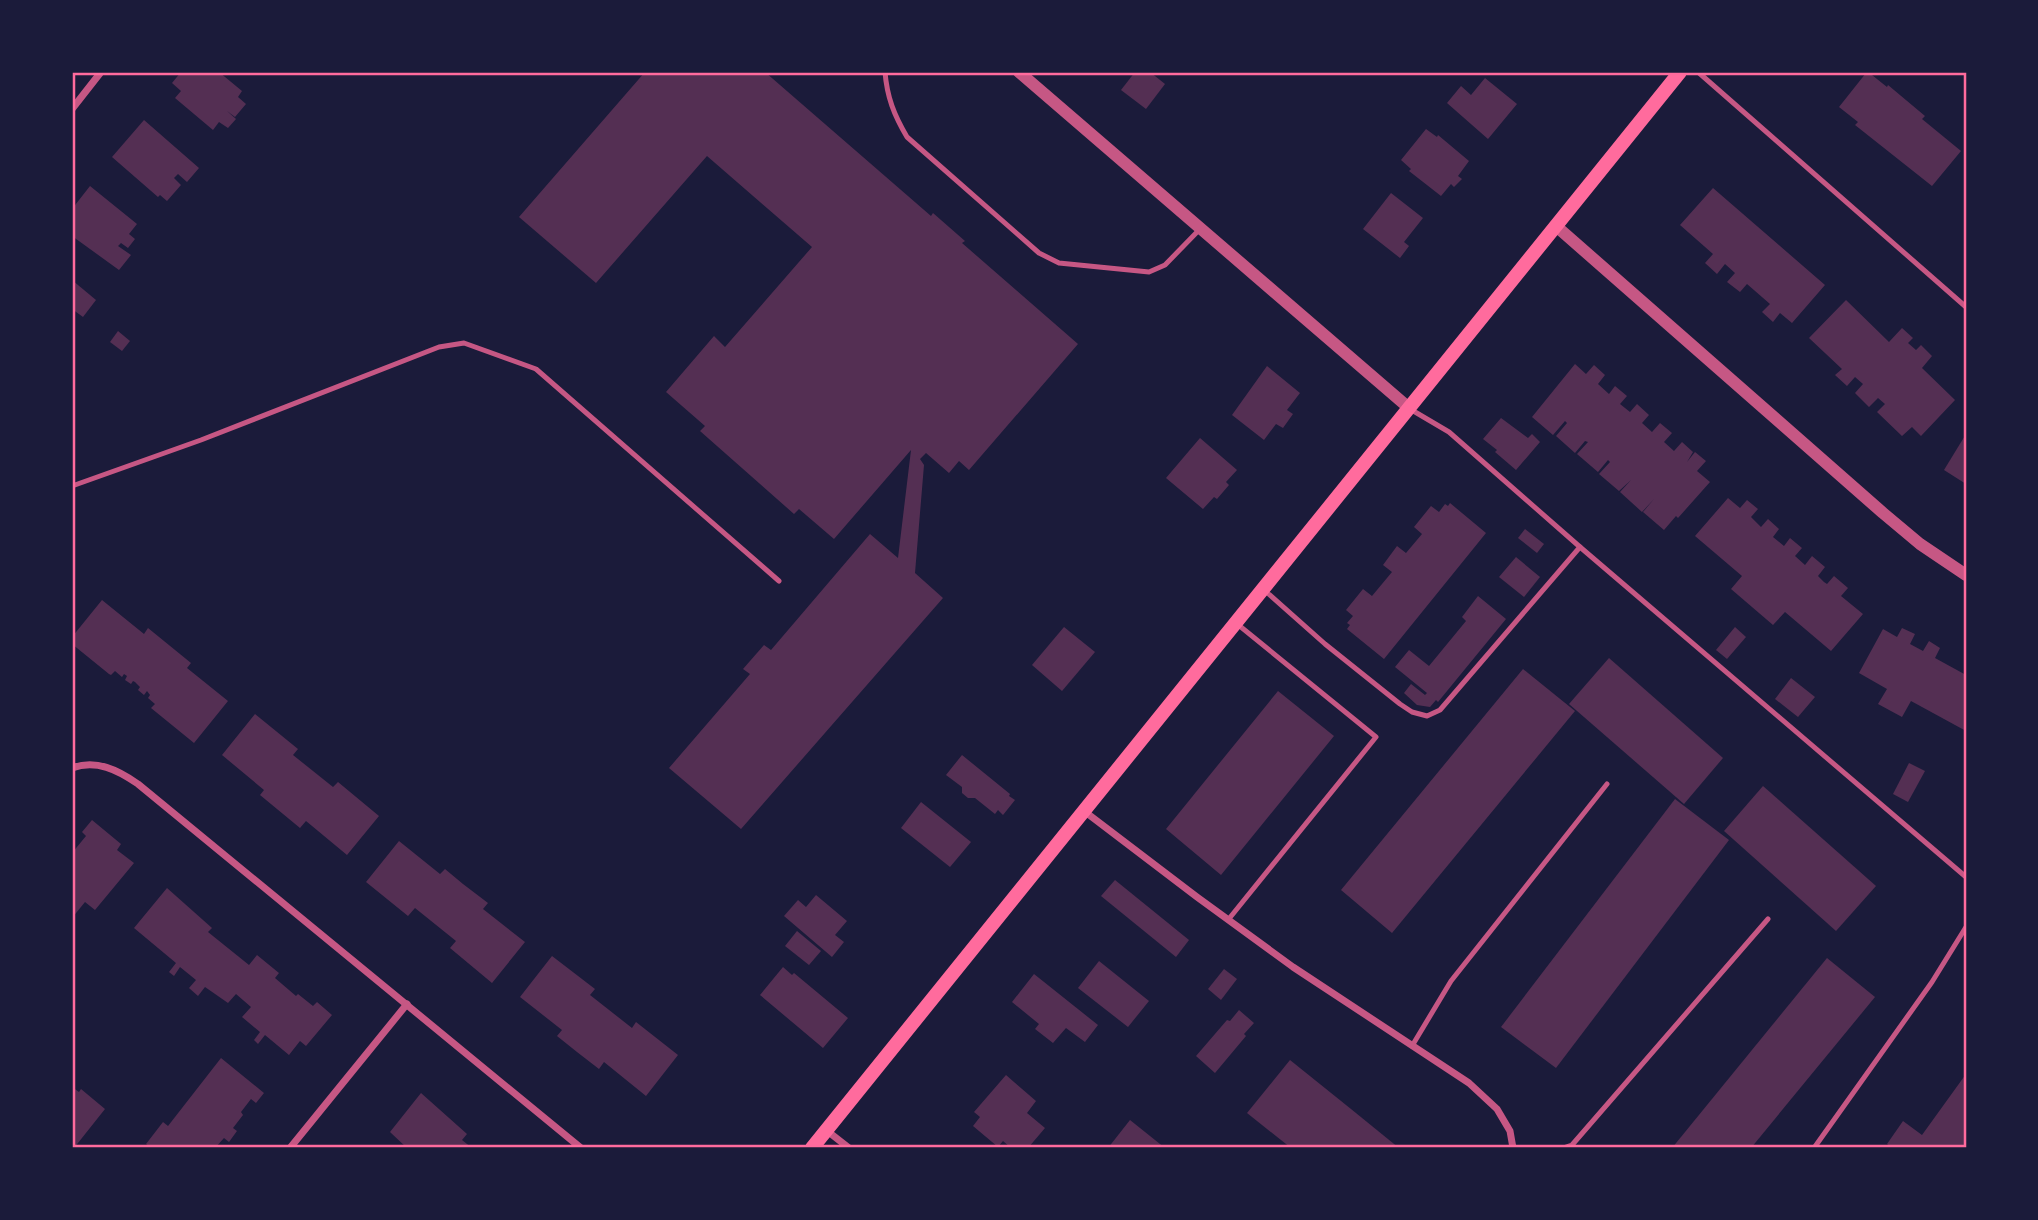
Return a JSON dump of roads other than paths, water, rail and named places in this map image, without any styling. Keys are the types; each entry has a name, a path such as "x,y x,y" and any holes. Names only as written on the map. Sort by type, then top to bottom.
{"main road":[{"path":"812,1148 1680,72"}],"street":[{"path":"72,108 102,72"},
{"path":"1019,72 1409,408"},
{"path":"1556,226 1883,513 1920,544 1966,575"},
{"path":"76,767 99,765 119,771 138,783 581,1148"},
{"path":"1084,811 1293,967 1469,1083 1497,1109 1510,1131 1513,1148"},
{"path":"290,1148 407,1004"},
{"path":"827,1130 849,1148"}],"lane":[{"path":"885,72 891,105 907,137 1039,253 1059,263 1149,272 1165,265 1200,229"},
{"path":"1698,72 1966,307"},
{"path":"72,486 201,440 439,347 464,343 536,369 779,580"},
{"path":"1409,408 1449,432 1966,877"},
{"path":"1263,589 1388,695 1412,712 1427,716 1440,710 1580,547"},
{"path":"1228,920 1376,737 1236,623"},
{"path":"1412,1046 1451,981 1607,783"},
{"path":"1563,1148 1572,1145 1768,919"},
{"path":"1814,1148 1925,993 1966,928"}]}
